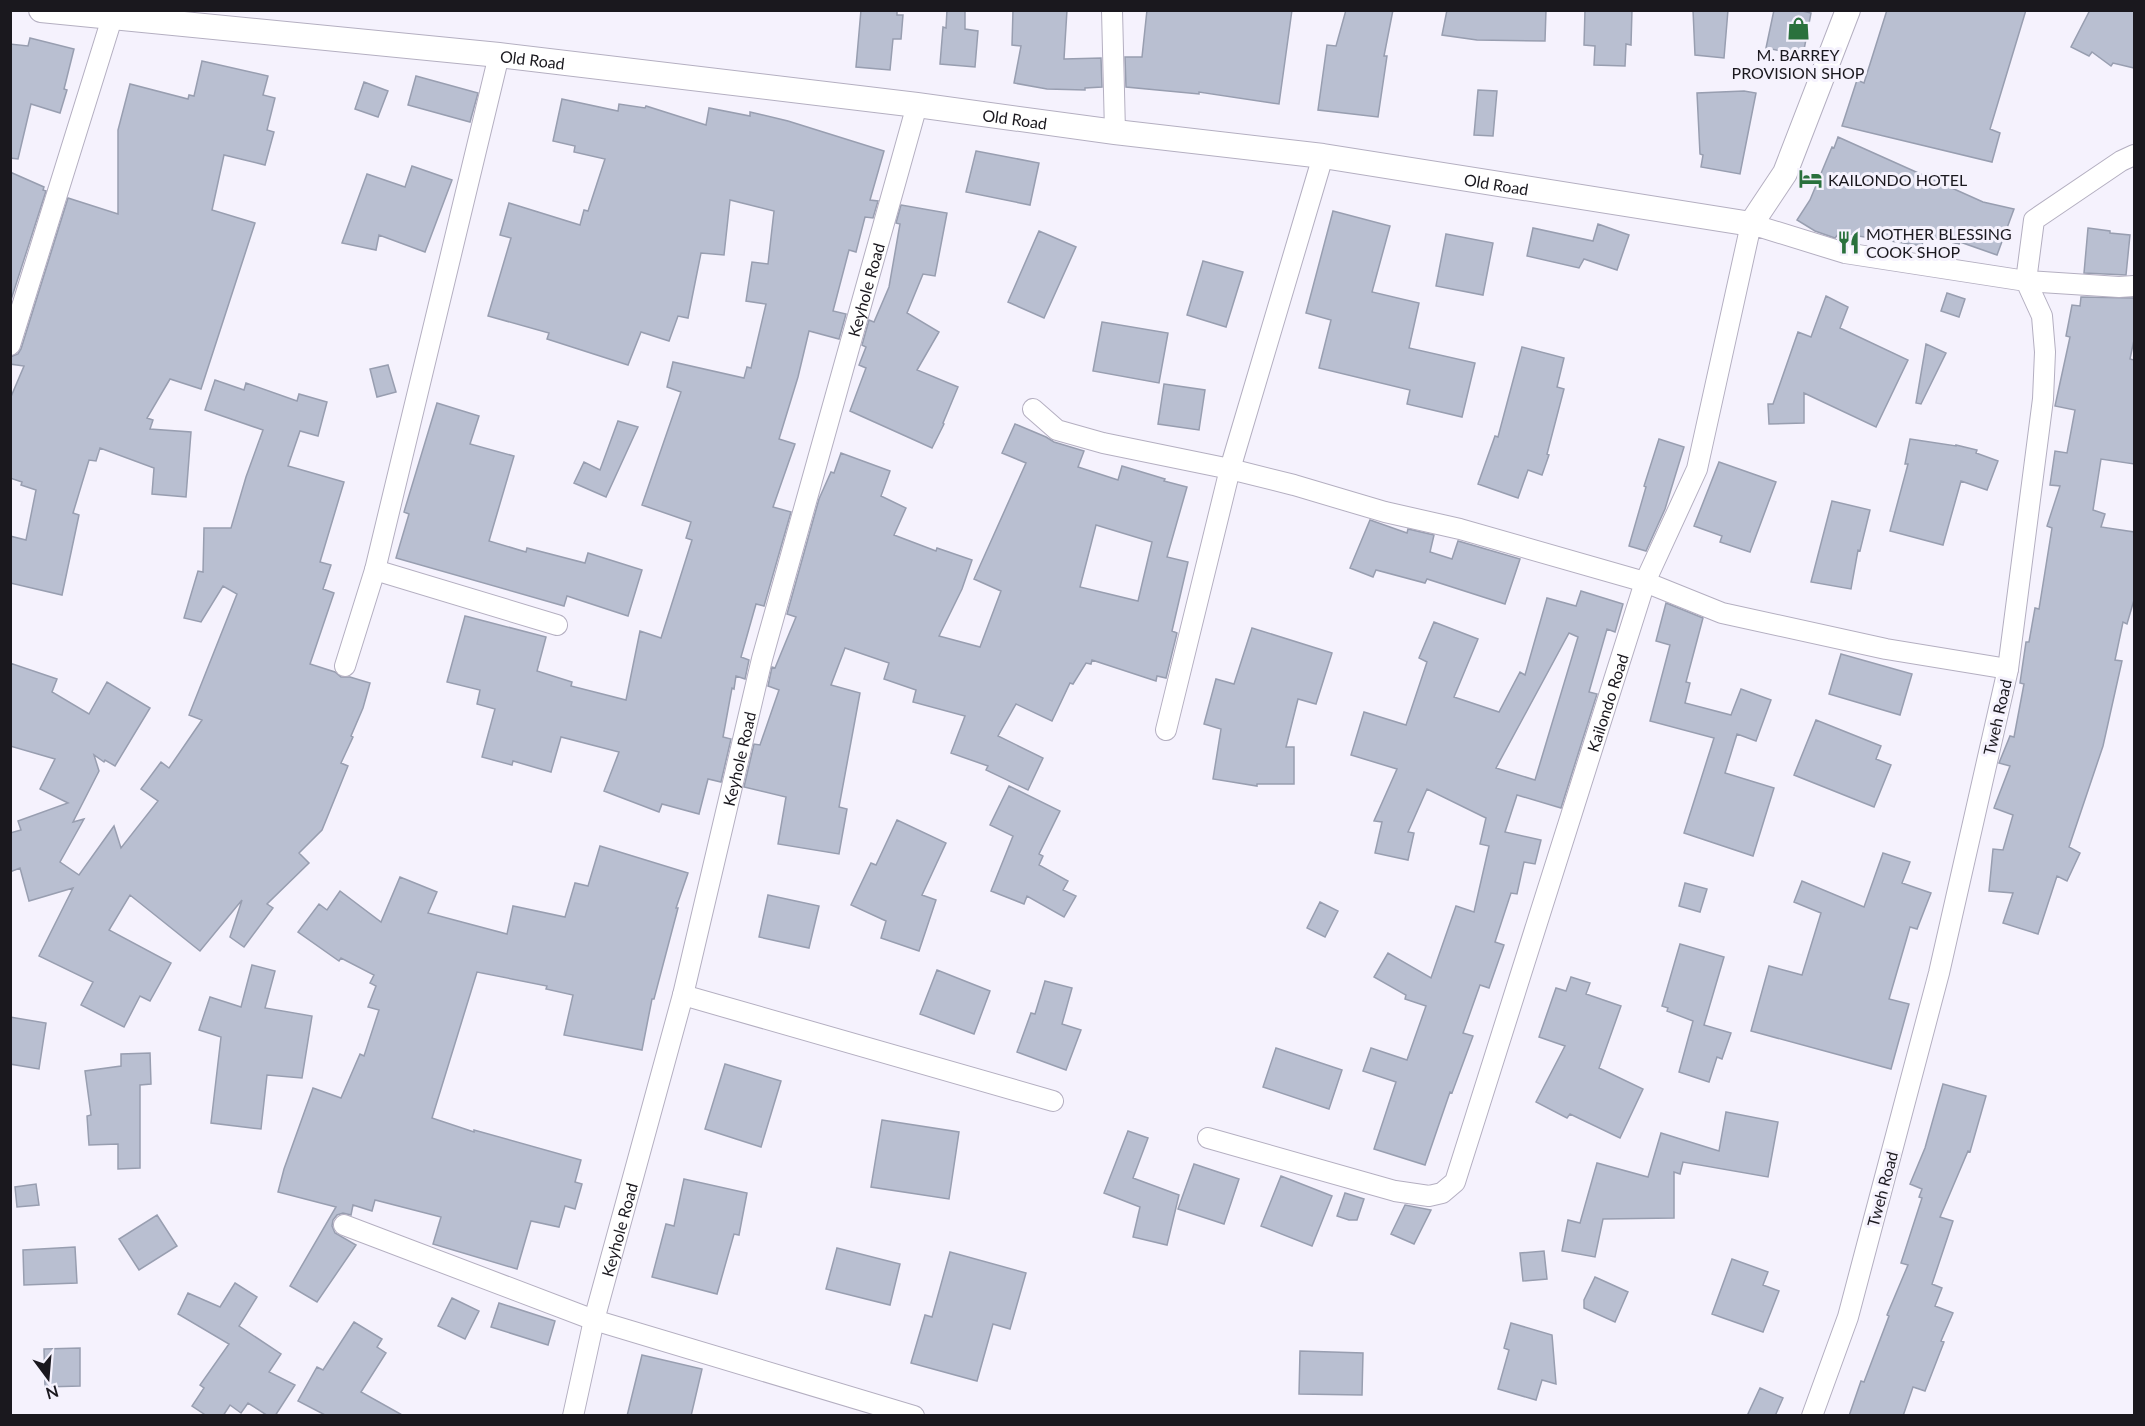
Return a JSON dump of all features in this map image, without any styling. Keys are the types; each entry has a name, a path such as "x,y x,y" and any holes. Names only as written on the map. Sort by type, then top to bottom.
{"street":[{"name":"Old Road","path":"41,10 499,55 917,105 1115,132 1323,156 1752,224"},
{"path":"1112,10 1115,132"},
{"path":"1848,10 1785,173 1752,224 1845,253 2025,281 2134,286"},
{"path":"10,345 112,18"},
{"path":"345,666 375,570 499,55"},
{"name":"Keyhole Road","path":"573,1416 594,1320 683,995 762,659 917,105"},
{"path":"2025,281 2034,220 2134,154"},
{"path":"1166,730 1230,469 1323,156"},
{"name":"Kailondo Road","path":"1208,1138 1395,1191 1429,1196 1442,1192 1455,1182 1644,582 1697,469 1752,224"},
{"name":"Tweh Road","path":"1812,1416 1848,1317 1940,973 2007,669 2043,399 2045,352 2042,316 2025,281"},
{"path":"1033,409 1057,430 1103,443 1230,469 1385,512 1460,529 1644,582 1722,613 1886,649 2007,669"},
{"path":"375,570 557,625"},
{"path":"683,995 1053,1101"},
{"path":"344,1225 594,1320 914,1416"}],"building":[{"path":"861,10 897,10 897,15 903,15 901,39 893,39 890,70 856,67"},
{"path":"947,10 965,10 965,29 978,31 975,67 940,64"},
{"path":"1013,10 1067,10 1064,59 1101,58 1102,87 1085,88 1085,90 1047,89 1014,83 1021,46 1012,45"},
{"path":"1147,10 1292,10 1279,104 1199,92 1199,94 1126,87 1125,57 1142,57"},
{"path":"1346,10 1393,10 1384,56 1387,56 1378,117 1318,110 1327,45 1336,46"},
{"path":"1447,10 1546,10 1545,41 1477,40 1442,35"},
{"path":"1585,10 1632,10 1631,45 1626,44 1625,66 1594,65 1595,46 1584,45"},
{"path":"1693,10 1728,10 1724,58 1695,55"},
{"path":"1774,10 1798,10 1811,13 1803,55 1766,48"},
{"path":"1887,10 2026,10 1990,129 2000,133 1992,162 1842,126 1857,80 1864,83"},
{"path":"2090,10 2134,10 2134,68 2113,63 2111,66 2092,52 2089,56 2071,47"},
{"path":"30,38 74,49 64,89 67,90 60,113 31,104 18,159 10,158 10,44 28,46"},
{"path":"202,61 268,76 263,95 275,98 267,130 274,132 265,165 224,155 212,210 255,223 201,389 170,379 147,418 153,420 150,429 191,432 186,497 152,494 154,468 100,448 96,461 89,460 73,513 79,515 62,595 10,583 10,536 26,540 36,490 10,478 10,399 24,366 10,364 10,357 18,354 21,349 68,198 118,214 118,130 130,84 188,99 189,95 194,96"},
{"path":"416,76 478,93 470,122 408,105"},
{"path":"364,82 388,91 378,117 355,109"},
{"path":"1478,90 1497,91 1493,136 1474,135"},
{"path":"1744,91 1756,93 1740,174 1701,167 1703,155 1700,154 1697,93"},
{"path":"562,99 618,111 619,104 645,108 646,106 706,125 709,108 750,116 750,112 788,121 884,151 870,200 878,201 873,218 865,217 856,252 849,250 833,311 846,314 839,339 809,331 779,439 795,444 773,507 791,512 764,606 756,604 741,657 749,660 745,679 736,676 734,689 732,688 723,737 731,739 721,782 708,779 699,814 662,804 659,812 604,791 619,752 561,737 551,772 513,761 512,765 482,757 495,709 477,704 480,690 447,682 465,616 546,637 537,671 572,682 571,686 626,700 640,631 661,638 692,540 686,538 691,522 642,505 681,392 667,387 673,362 744,378 747,367 751,368 766,304 746,301 752,262 768,264 774,211 730,200 724,255 701,253 688,318 678,316 669,341 641,332 628,365 547,339 549,333 488,316 511,238 500,235 509,203 580,225 584,210 588,211 605,159 574,152 575,146 553,141"},
{"path":"1838,137 1983,202 2014,209 1997,255 1960,242 1959,244 1924,235 1922,246 1839,233 1835,238 1815,231 1797,220 1810,200"},
{"path":"976,151 1039,163 1030,205 966,192"},
{"path":"412,166 452,180 425,252 379,235 376,250 342,243 367,174 405,187"},
{"path":"10,172 44,187 43,190 46,191 10,303"},
{"path":"901,205 947,213 935,276 923,274 907,313 939,332 917,370 958,387 932,448 850,411 866,368 859,365 866,347 862,345 869,320 874,322 889,287 900,224 896,223"},
{"path":"1333,211 1390,226 1372,292 1419,303 1409,348 1475,363 1462,417 1407,404 1410,390 1319,368 1331,320 1306,313"},
{"path":"1598,224 1629,235 1617,270 1584,259 1579,268 1527,256 1533,228 1593,241"},
{"path":"2088,228 2130,235 2126,275 2084,273"},
{"path":"1039,231 1076,247 1044,318 1008,302"},
{"path":"1446,234 1493,243 1483,295 1436,286"},
{"path":"1203,261 1243,272 1226,327 1187,315"},
{"path":"1947,293 1965,299 1959,317 1941,311"},
{"path":"1826,296 1848,307 1840,328 1908,360 1876,427 1804,393 1804,423 1769,424 1768,404 1773,404 1798,332 1811,337"},
{"path":"2081,297 2134,298 2134,340 2130,359 2134,360 2134,464 2101,459 2093,510 2105,514 2101,527 2134,532 2134,600 2127,624 2123,622 2115,660 2122,661 2103,746 2069,847 2080,853 2067,881 2057,876 2038,934 2003,923 2013,893 1989,891 1993,849 2003,850 2013,815 1994,808 2010,766 1999,763 2010,736 2014,737 2024,684 2020,683 2026,642 2029,642 2035,608 2039,609 2052,528 2047,526 2060,486 2050,485 2055,451 2067,453 2075,410 2055,406 2070,337 2066,336 2072,305 2080,306"},
{"path":"1102,322 1168,333 1159,383 1093,371"},
{"path":"1926,344 1946,353 1921,404 1916,403"},
{"path":"1522,347 1564,358 1557,387 1564,389 1547,454 1549,455 1542,475 1528,470 1518,498 1478,484 1495,436 1498,437"},
{"path":"388,365 396,392 377,397 370,369"},
{"path":"215,380 244,390 246,383 297,401 299,394 327,402 318,436 300,431 288,466 344,482 320,562 331,565 323,589 334,593 310,664 335,672 341,677 350,677 370,683 363,708 351,736 353,737 341,763 348,766 322,830 299,853 309,863 267,904 273,908 244,947 230,937 242,900 200,951 130,895 109,930 171,963 150,1001 140,996 124,1027 81,1005 93,982 39,956 73,888 29,901 20,868 10,872 10,833 21,830 18,821 68,803 40,789 55,759 10,746 10,663 57,679 52,692 89,714 107,682 150,708 115,766 94,755 99,771 73,822 84,819 60,862 79,875 114,826 121,848 158,801 141,789 161,762 169,768 202,720 189,715 237,594 223,586 201,622 184,618 198,571 203,572 204,528 231,528 263,430 205,410"},
{"path":"1164,384 1205,390 1199,430 1158,424"},
{"path":"437,403 479,416 470,444 514,456 489,541 526,552 527,548 585,563 588,553 642,570 628,616 567,596 564,606 396,558 409,514 404,512"},
{"path":"618,421 638,427 606,497 574,483 584,462 600,470"},
{"path":"1015,424 1054,442 1084,451 1078,467 1118,480 1122,466 1187,487 1167,557 1188,562 1172,631 1177,633 1166,678 1157,676 1156,681 1092,660 1091,664 1086,663 1073,684 1070,683 1052,721 1016,704 998,736 1043,758 1028,790 986,770 988,766 951,753 965,716 913,702 916,690 884,679 889,663 845,648 831,685 860,693 839,807 847,809 839,854 778,844 786,797 744,787 754,744 760,745 779,690 768,686 772,667 775,668 796,617 787,614 819,499 831,472 834,473 841,453 890,471 881,496 906,508 894,535 936,551 937,548 972,560 962,589 939,636 980,647 1001,591 974,579 1026,463 1002,453","holes":["1096,525 1152,542 1138,601 1080,587"]},
{"path":"1659,439 1684,447 1665,509 1646,551 1629,546"},
{"path":"1910,439 1977,450 1976,453 1998,461 1987,490 1961,481 1943,545 1890,531 1908,464 1905,464"},
{"path":"1719,462 1776,482 1750,552 1720,542 1722,536 1694,526"},
{"path":"1832,501 1870,510 1860,551 1858,550 1851,589 1811,582"},
{"path":"1370,520 1407,533 1408,529 1434,535 1430,552 1452,559 1458,541 1520,559 1505,604 1427,579 1425,583 1376,570 1373,577 1350,568"},
{"path":"1581,591 1623,604 1615,632 1607,629 1589,692 1597,694 1561,808 1517,795 1505,832 1541,840 1535,864 1524,862 1517,894 1511,893 1495,942 1504,945 1489,988 1480,985 1463,1033 1473,1036 1452,1093 1450,1092 1425,1165 1374,1149 1396,1082 1363,1071 1371,1048 1407,1060 1426,1006 1405,999 1406,995 1374,977 1388,953 1431,978 1456,906 1474,912 1489,846 1480,844 1486,818 1427,789 1408,832 1414,833 1408,860 1375,853 1382,822 1374,821 1397,769 1351,755 1364,712 1406,725 1427,662 1419,658 1434,622 1478,639 1454,697 1499,712 1520,672 1525,675 1547,598 1576,606","holes":["1569,633 1578,637 1535,780 1496,768"]},
{"path":"1666,603 1703,618 1686,682 1690,683 1685,703 1731,715 1741,689 1771,700 1756,741 1737,734 1725,773 1774,788 1753,856 1684,833 1714,738 1650,721 1670,645 1656,641"},
{"path":"1252,628 1332,653 1316,704 1298,699 1286,747 1294,747 1294,784 1257,784 1257,786 1213,779 1221,729 1204,724 1216,679 1234,684"},
{"path":"1841,654 1912,674 1900,715 1829,694"},
{"path":"1816,720 1881,746 1876,759 1891,765 1874,807 1794,775"},
{"path":"1009,786 1060,811 1039,854 1043,856 1039,865 1068,881 1063,890 1076,896 1064,917 1027,896 1024,904 991,891 1013,836 990,825"},
{"path":"897,820 946,843 922,895 936,900 919,951 881,938 886,921 851,905 871,863 876,865"},
{"path":"600,846 688,873 676,908 678,908 654,999 652,999 642,1050 564,1035 573,995 546,989 547,986 477,972 432,1118 474,1132 474,1130 581,1160 575,1182 582,1184 575,1209 565,1206 559,1227 531,1221 517,1269 433,1244 441,1217 375,1200 372,1211 353,1205 351,1215 343,1213 337,1215 332,1226 335,1233 356,1245 317,1302 290,1286 336,1207 278,1192 284,1169 313,1088 341,1098 360,1054 364,1056 379,1010 368,1007 376,986 370,983 374,975 341,958 339,961 298,932 319,904 327,910 340,891 381,922 400,877 437,892 428,913 507,934 513,906 565,917 575,883 588,886"},
{"path":"1883,853 1910,862 1902,883 1931,893 1917,929 1910,927 1889,999 1909,1004 1891,1069 1751,1031 1769,966 1802,975 1821,913 1794,902 1802,881 1864,907"},
{"path":"1685,883 1707,889 1700,912 1679,906"},
{"path":"768,895 819,906 809,948 759,937"},
{"path":"1320,902 1338,911 1325,937 1307,928"},
{"path":"1680,944 1724,957 1704,1025 1731,1033 1722,1059 1717,1057 1709,1082 1679,1072 1693,1021 1667,1011 1668,1008 1662,1006"},
{"path":"252,965 275,971 265,1008 312,1016 302,1078 267,1075 261,1129 211,1123 221,1037 199,1030 210,997 241,1007"},
{"path":"937,970 990,991 974,1034 920,1014"},
{"path":"1571,977 1590,983 1586,994 1621,1006 1599,1068 1643,1089 1620,1138 1570,1114 1567,1118 1536,1102 1565,1046 1539,1037 1556,988 1566,991"},
{"path":"1045,981 1072,988 1062,1024 1081,1030 1066,1070 1017,1052 1031,1013 1035,1014"},
{"path":"10,1017 46,1023 39,1069 10,1064"},
{"path":"1276,1048 1342,1070 1329,1109 1263,1087"},
{"path":"150,1053 151,1084 140,1085 140,1168 118,1169 118,1144 89,1145 87,1116 91,1115 85,1071 121,1066 121,1054"},
{"path":"725,1064 781,1081 761,1147 705,1129"},
{"path":"1943,1084 1986,1096 1970,1152 1968,1151 1940,1217 1953,1221 1932,1284 1942,1288 1935,1306 1953,1313 1941,1341 1944,1342 1925,1391 1913,1387 1903,1416 1849,1416 1908,1265 1901,1263 1922,1198 1919,1197 1922,1189 1910,1184 1925,1148"},
{"path":"1726,1112 1778,1122 1768,1177 1683,1162 1680,1174 1674,1172 1674,1218 1603,1219 1595,1257 1562,1251 1568,1220 1580,1223 1597,1163 1648,1177 1661,1133 1719,1151"},
{"path":"882,1120 959,1132 949,1199 871,1187"},
{"path":"1128,1131 1148,1138 1133,1178 1179,1195 1167,1245 1133,1237 1140,1207 1104,1193"},
{"path":"1194,1164 1239,1179 1224,1224 1178,1209"},
{"path":"1281,1176 1332,1196 1312,1246 1261,1226"},
{"path":"684,1179 747,1193 739,1235 734,1234 717,1294 652,1277 666,1224 674,1226"},
{"path":"36,1184 39,1205 17,1207 15,1187"},
{"path":"1345,1193 1364,1199 1357,1220 1337,1216"},
{"path":"1405,1205 1431,1210 1414,1244 1391,1234"},
{"path":"157,1215 177,1246 139,1270 119,1239"},
{"path":"75,1247 77,1283 24,1285 23,1250"},
{"path":"837,1248 900,1264 890,1305 826,1289"},
{"path":"1544,1251 1547,1279 1523,1281 1520,1253"},
{"path":"950,1252 1026,1273 1010,1329 993,1324 977,1381 911,1363 925,1315 932,1317"},
{"path":"1732,1259 1768,1272 1763,1285 1779,1291 1763,1332 1712,1314"},
{"path":"1595,1277 1628,1292 1615,1322 1584,1308 1584,1300"},
{"path":"235,1283 257,1297 239,1326 281,1354 269,1372 295,1385 275,1416 268,1416 248,1403 241,1413 230,1405 223,1416 207,1416 192,1406 204,1388 200,1385 229,1344 178,1314 188,1293 220,1307"},
{"path":"452,1298 479,1311 465,1339 438,1326"},
{"path":"499,1303 555,1321 548,1345 491,1327"},
{"path":"354,1322 382,1339 377,1347 386,1353 361,1392 404,1416 327,1416 298,1401 317,1367 323,1370"},
{"path":"1511,1323 1552,1335 1556,1384 1542,1380 1536,1400 1498,1389 1509,1350 1504,1348"},
{"path":"80,1348 80,1386 45,1387 44,1349"},
{"path":"1300,1351 1363,1353 1362,1395 1299,1394"},
{"path":"642,1355 702,1369 691,1416 627,1416"},
{"path":"1760,1388 1783,1398 1775,1416 1747,1416"}],"place":[{"name":"M. BARREY PROVISION SHOP","path":"1798,29"},
{"name":"KAILONDO HOTEL","path":"1810,179"},
{"name":"MOTHER BLESSING COOK SHOP","path":"1848,242"}]}
